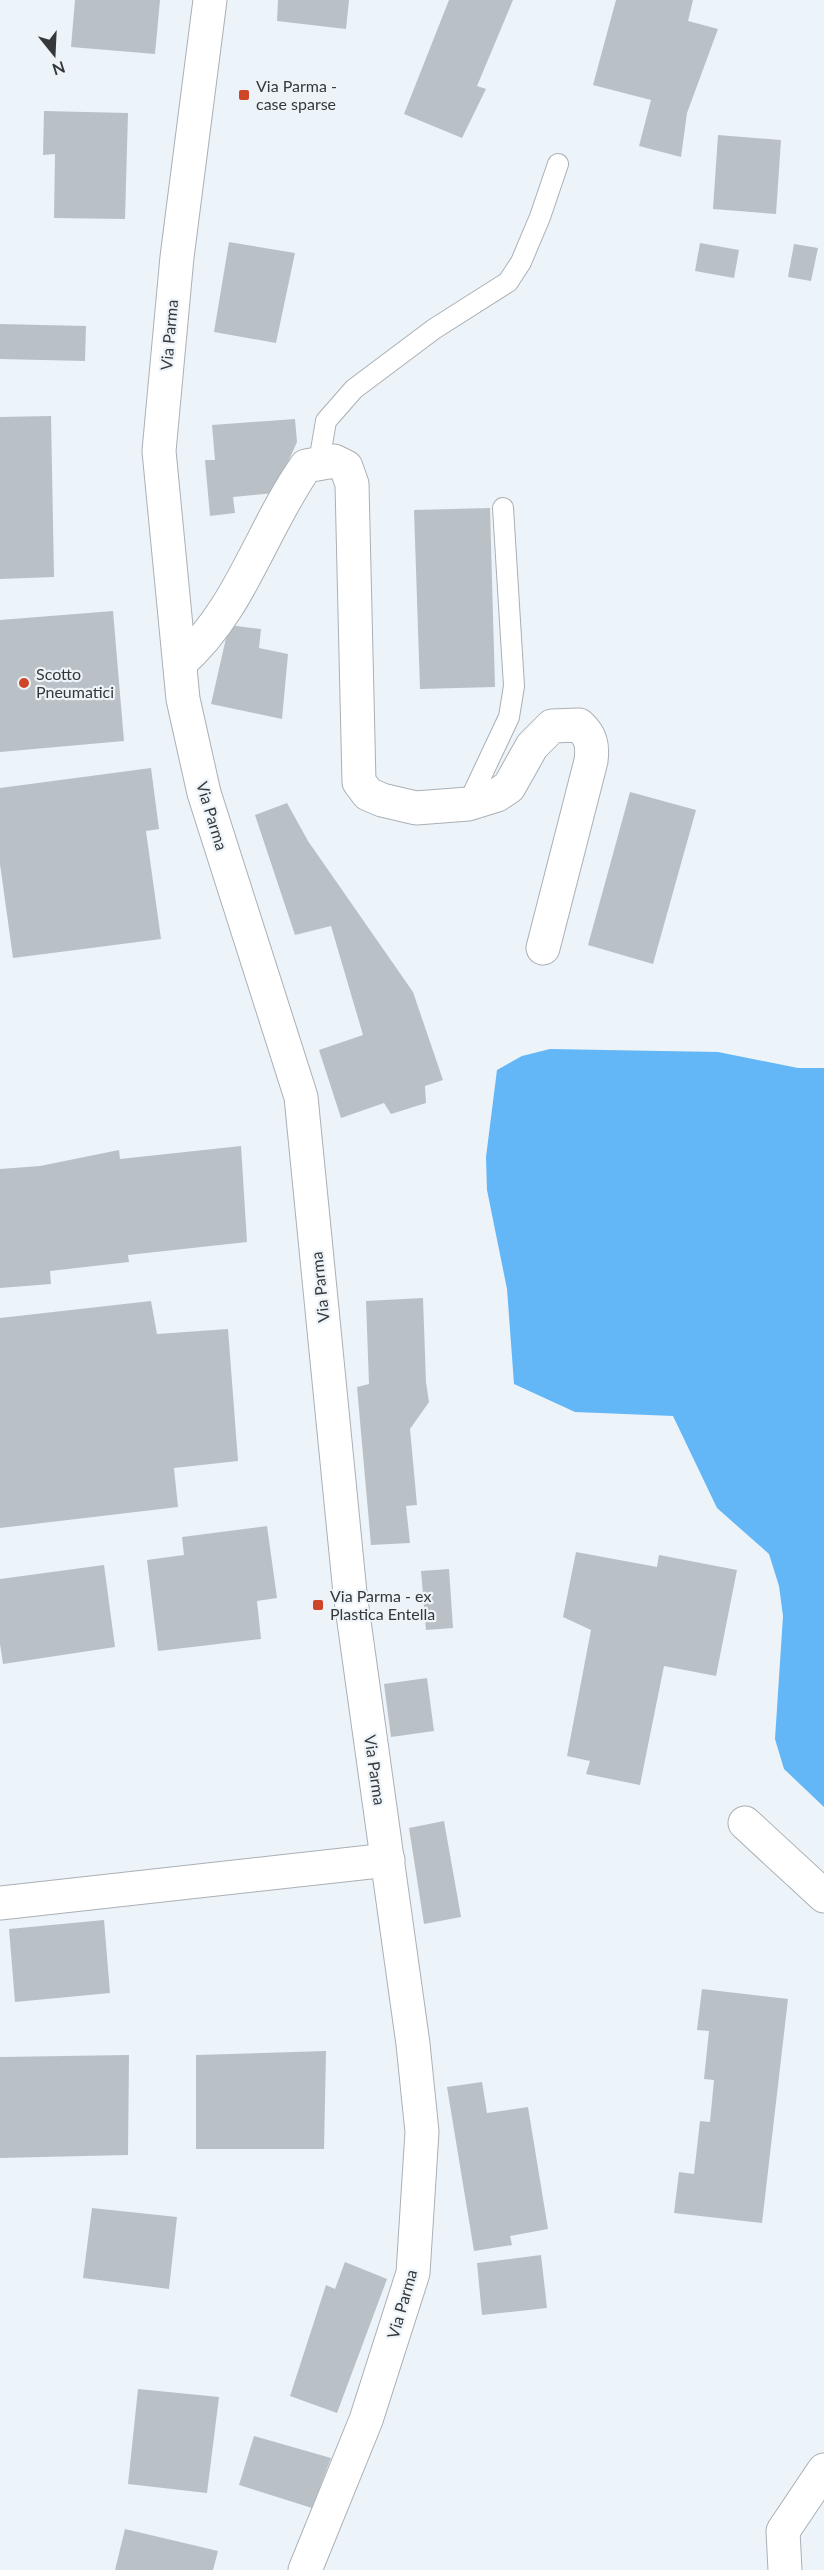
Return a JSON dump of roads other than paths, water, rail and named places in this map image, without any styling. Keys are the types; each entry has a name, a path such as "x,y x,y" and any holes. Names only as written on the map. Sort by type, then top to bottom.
{"main road":[{"name":"Via Parma","path":"210,0 177,257 159,451 183,699 204,793 301,1097 350,1593 413,2044 422,2132 413,2273 366,2420 305,2570"},
{"path":"180,663 199,646 219,619 244,579 287,492 306,466 334,461 346,467 352,484 358,782 369,794 382,800 416,808 468,804 497,795 509,787 532,746 552,726 579,725 589,734 593,747 590,767 543,948"},
{"path":"745,1823 824,1896"},
{"path":"0,1903 388,1860"},
{"path":"784,2570 783,2531 824,2470"}],"lane":[{"path":"320,462 326,421 354,389 434,329 508,282 521,262 540,217 558,164"},
{"path":"468,804 509,717 514,686 503,508"}],"place":[{"name":"Via Parma - case sparse","path":"244,95"},
{"name":"Scotto Pneumatici","path":"24,683"},
{"name":"Via Parma - ex Plastica Entella","path":"318,1605"}]}
